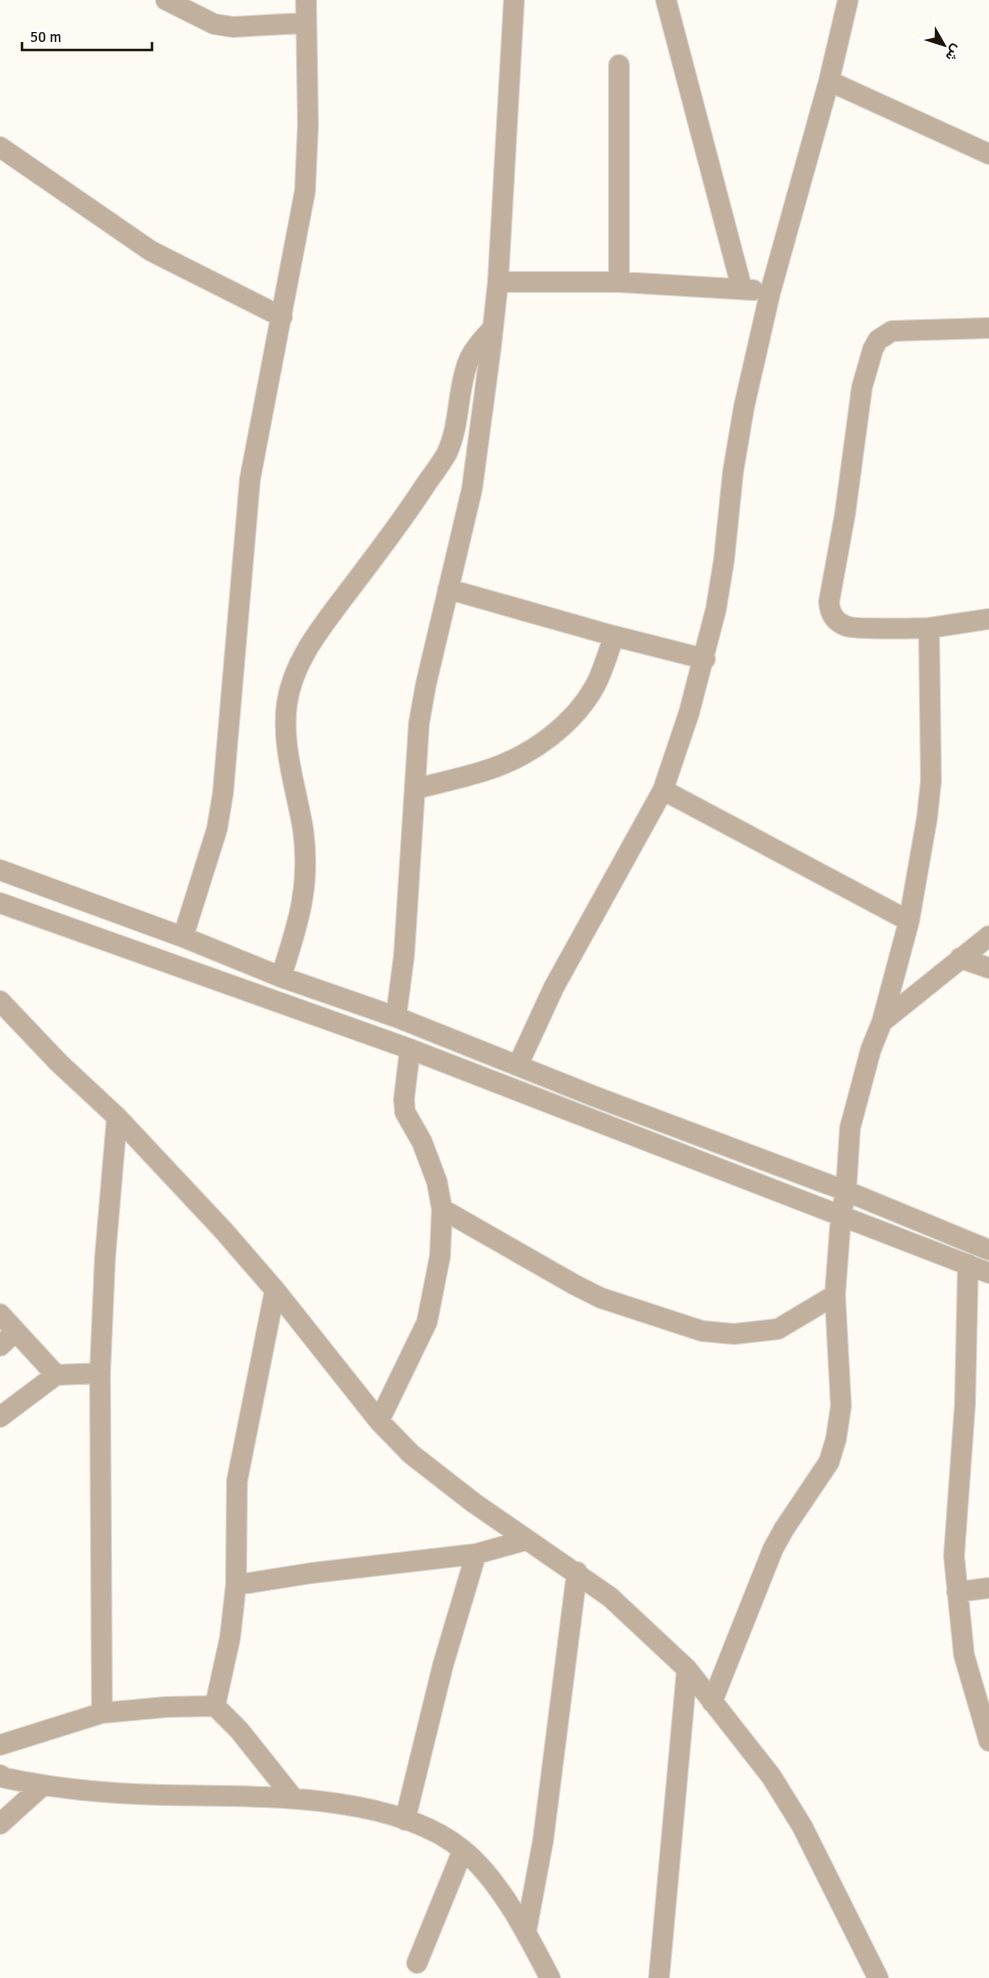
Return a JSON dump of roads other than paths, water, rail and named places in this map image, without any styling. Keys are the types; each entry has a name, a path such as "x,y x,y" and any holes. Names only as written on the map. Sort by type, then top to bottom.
{"street":[{"path":"166,0 214,24 232,27 305,23"},
{"path":"183,937 217,829 223,793 250,479 305,191 308,124 306,0"},
{"path":"396,1017 404,956 419,723 472,489 493,328 498,282 514,0"},
{"path":"666,0 742,289"},
{"path":"518,1065 554,987 663,790 704,659 716,609 724,560 733,472 744,407 770,293 829,81 848,0"},
{"path":"619,282 620,65"},
{"path":"829,81 989,154"},
{"path":"0,147 151,251 282,317"},
{"path":"498,282 619,282 742,289 770,293"},
{"path":"263,997 276,975 303,908 306,879 303,831 286,737 288,702 296,672 305,652 322,626 409,512 447,452 454,433 467,365 475,349 493,328"},
{"path":"989,328 892,331 884,335 873,349 862,387 845,514 829,602 830,611 834,618 848,628 930,628 989,619"},
{"path":"448,589 614,636 704,659"},
{"path":"712,1702 773,1549 784,1529 829,1462 836,1439 841,1406 835,1295 841,1215 846,1191 850,1128 871,1049 882,1022 909,921 927,818 931,782 930,628"},
{"path":"415,789 494,768 535,748 555,732 585,702 595,685 614,636"},
{"path":"663,790 909,921"},
{"path":"0,870 183,937 276,975 396,1017 596,1097 846,1191 989,1250"},
{"path":"0,903 410,1049 989,1273"},
{"path":"882,1022 989,936"},
{"path":"960,958 989,968"},
{"path":"0,1001 59,1063 117,1117 275,1290 379,1421 410,1454 526,1540 577,1572 610,1597 686,1669 771,1776 802,1826 878,1978"},
{"path":"379,1421 427,1322 440,1256 442,1209 431,1163 405,1112 404,1099 410,1049"},
{"path":"102,1713 100,1373 105,1258 117,1117"},
{"path":"442,1209 592,1294 702,1331 734,1334 778,1329 835,1295"},
{"path":"968,1264 965,1404 954,1548 964,1655 989,1741"},
{"path":"215,1706 230,1638 236,1586 237,1482 275,1290"},
{"path":"0,1314 56,1375"},
{"path":"0,1346 15,1332"},
{"path":"0,1417 56,1375 100,1373"},
{"path":"236,1586 321,1572 476,1554 526,1540"},
{"path":"405,1820 443,1665 476,1554"},
{"path":"526,1932 543,1841 577,1572"},
{"path":"957,1592 989,1588"},
{"path":"660,1978 686,1669"},
{"path":"0,1745 102,1713 166,1707 215,1706 239,1730 294,1799"},
{"path":"0,1775 42,1786 100,1792 294,1799 370,1809 405,1820 434,1831 463,1850 484,1871 526,1932 550,1978"},
{"path":"0,1824 42,1786"},
{"path":"417,1963 463,1850"}]}
